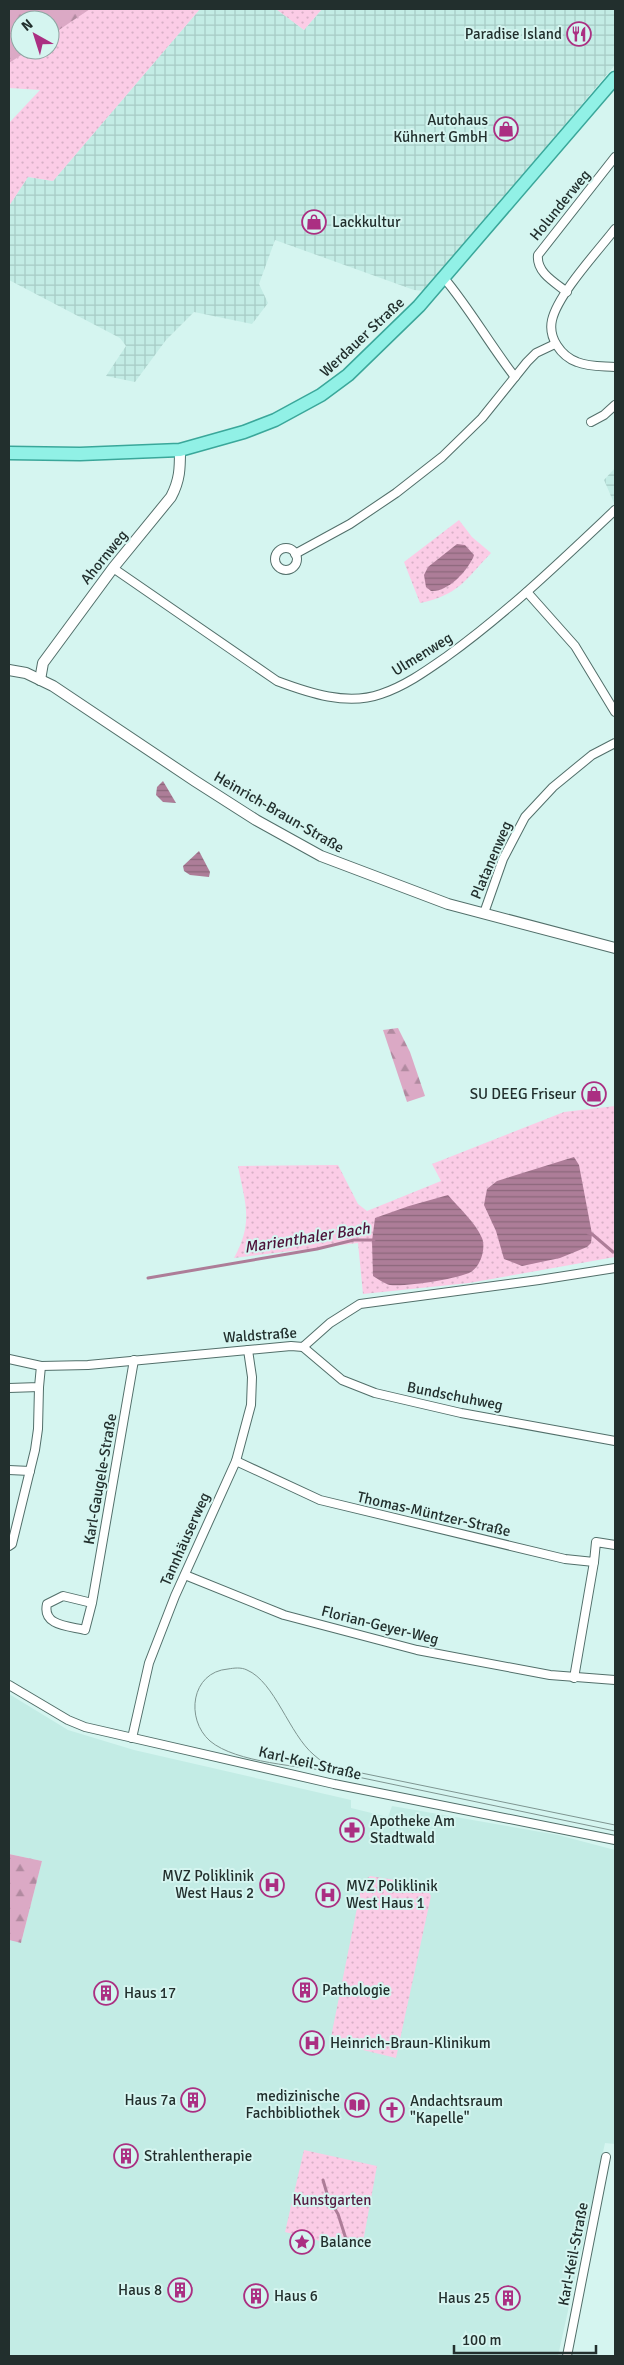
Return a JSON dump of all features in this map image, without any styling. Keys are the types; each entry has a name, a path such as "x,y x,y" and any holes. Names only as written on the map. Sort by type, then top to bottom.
{"main road":[{"name":"Werdauer Straße","path":"9,453 96,453 180,450 244,432 267,423 321,395 377,348 419,306 615,78"}],"street":[{"name":"Holunderweg","path":"567,292 545,276 537,262 538,255 615,157"},
{"path":"615,229 567,292 552,319 552,332 555,344 562,352 576,362 615,367"},
{"path":"444,278 457,294 497,355 515,377"},
{"path":"295,554 350,524 396,493 442,457 482,418 536,353 555,344"},
{"path":"591,422 615,405"},
{"name":"Ahornweg","path":"40,680 42,663 113,568 171,497 179,478 180,450"},
{"name":"Ulmenweg","path":"113,568 277,681 308,692 346,699 380,695 416,678 469,640 527,592 615,510"},
{"path":"527,592 575,646 615,712"},
{"name":"Heinrich-Braun-Straße","path":"9,670 26,673 53,686 249,815 321,856 448,904 532,928 615,948"},
{"name":"Platanenweg","path":"484,913 504,859 525,818 552,787 592,755 614,745"},
{"name":"Waldstraße","path":"9,1359 41,1366 88,1365 291,1346 303,1347 330,1323 360,1304 615,1268"},
{"name":"Bundschuhweg","path":"303,1347 342,1380 375,1393 462,1413 615,1441"},
{"name":"Tannhäuserweg","path":"132,1738 148,1663 185,1574 236,1461 251,1405 252,1376 248,1350"},
{"name":"Karl-Gaugele-Straße","path":"92,1603 63,1596 47,1604 46,1610 48,1618 55,1623 86,1630 92,1603 134,1360"},
{"path":"9,1546 12,1544 12,1526 30,1471 38,1429 41,1366"},
{"path":"9,1388 39,1387"},
{"name":"Thomas-Müntzer-Straße","path":"236,1461 320,1500 565,1559 594,1562"},
{"path":"9,1470 30,1471"},
{"path":"574,1678 596,1542 615,1545"},
{"name":"Florian-Geyer-Weg","path":"185,1574 284,1615 407,1648 574,1678 615,1680"},
{"name":"Karl-Keil-Straße","path":"9,1685 68,1720 85,1727 239,1760 334,1784 615,1840"},
{"name":"Karl-Keil-Straße","path":"568,2356 606,2157"}],"shaded area":[{"path":"200,9 276,9 304,30 322,9 615,9 615,65 425,291 414,290 275,240 259,284 268,303 252,324 194,312 166,340 135,382 106,376 126,346 120,338 9,280 9,206 28,177 53,181"},
{"path":"615,468 615,502 614,503 604,480"},
{"path":"457,544 465,545 474,555 473,558 466,569 450,585 431,591 426,587 424,575 428,567"},
{"path":"163,781 176,803 163,802 156,795 157,787"},
{"path":"199,851 210,872 209,877 190,875 184,871 183,866"},
{"path":"574,1157 579,1165 592,1234 591,1243 587,1247 560,1258 522,1266 504,1259 496,1231 484,1205 487,1189 497,1181"},
{"path":"448,1195 471,1221 482,1238 482,1256 478,1266 464,1275 407,1285 390,1285 373,1276 372,1241 375,1218"},
{"name":"Heinrich-Braun-Klinikum","path":"9,1694 68,1730 134,1750 351,1800 351,1808 388,1817 392,1806 558,1835 615,1850 615,2144 605,2143 558,2356 9,2356 9,1940 21,1943 42,1861 9,1854"}],"green space":[{"path":"9,9 200,9 53,181 28,177 9,206 9,123 40,90 9,88"},
{"path":"9,9 90,9 60,29 60,10 10,10 10,60 14,60 9,63"},
{"path":"276,9 322,9 304,30"},
{"path":"459,520 472,537 491,553 453,591 433,600 420,603 404,562"},
{"path":"398,1028 410,1052 425,1096 407,1102 383,1030"},
{"path":"615,1106 615,1257 469,1283 363,1294 358,1243 234,1258 244,1234 246,1223 245,1202 238,1166 338,1165 358,1204 367,1211 441,1181 432,1164 564,1112"},
{"path":"9,1854 42,1861 21,1943 9,1940"},
{"path":"370,1876 421,1884 431,1896 396,2058 330,2042 361,1888 363,1881"},
{"name":"Kunstgarten","path":"304,2150 377,2166 363,2242 347,2248 285,2232"}],"waterway":[{"name":"Marienthaler Bach","path":"588,1233 592,1234 613,1252"},
{"name":"Marienthaler Bach","path":"148,1278 317,1249 354,1240 374,1240"},
{"path":"323,2180 328,2197 338,2214 346,2239"}],"tram line":[{"path":"615,1825 337,1768 316,1757 305,1746 266,1685 257,1676 245,1669 233,1668 216,1672 206,1678 199,1687 195,1709 197,1721 202,1732 210,1741 236,1754 269,1763 334,1772 615,1831"}],"place":[{"name":"Paradise Island","path":"579,34"},
{"name":"Autohaus Kühnert GmbH","path":"506,129"},
{"name":"Lackkultur","path":"314,222"},
{"name":"SU DEEG Friseur","path":"594,1094"},
{"name":"Apotheke Am Stadtwald","path":"352,1830"},
{"name":"MVZ Poliklinik West Haus 2","path":"272,1885"},
{"name":"MVZ Poliklinik West Haus 1","path":"328,1895"},
{"name":"Pathologie","path":"305,1990"},
{"name":"Haus 17","path":"106,1993"},
{"name":"Heinrich-Braun-Klinikum","path":"312,2043"},
{"name":"Haus 7a","path":"193,2100"},
{"name":"medizinische Fachbibliothek","path":"357,2105"},
{"name":"Andachtsraum \"Kapelle\"","path":"392,2110"},
{"name":"Strahlentherapie","path":"126,2156"},
{"name":"Balance","path":"302,2242"},
{"name":"Haus 8","path":"180,2290"},
{"name":"Haus 6","path":"256,2296"},
{"name":"Haus 25","path":"508,2298"}]}
